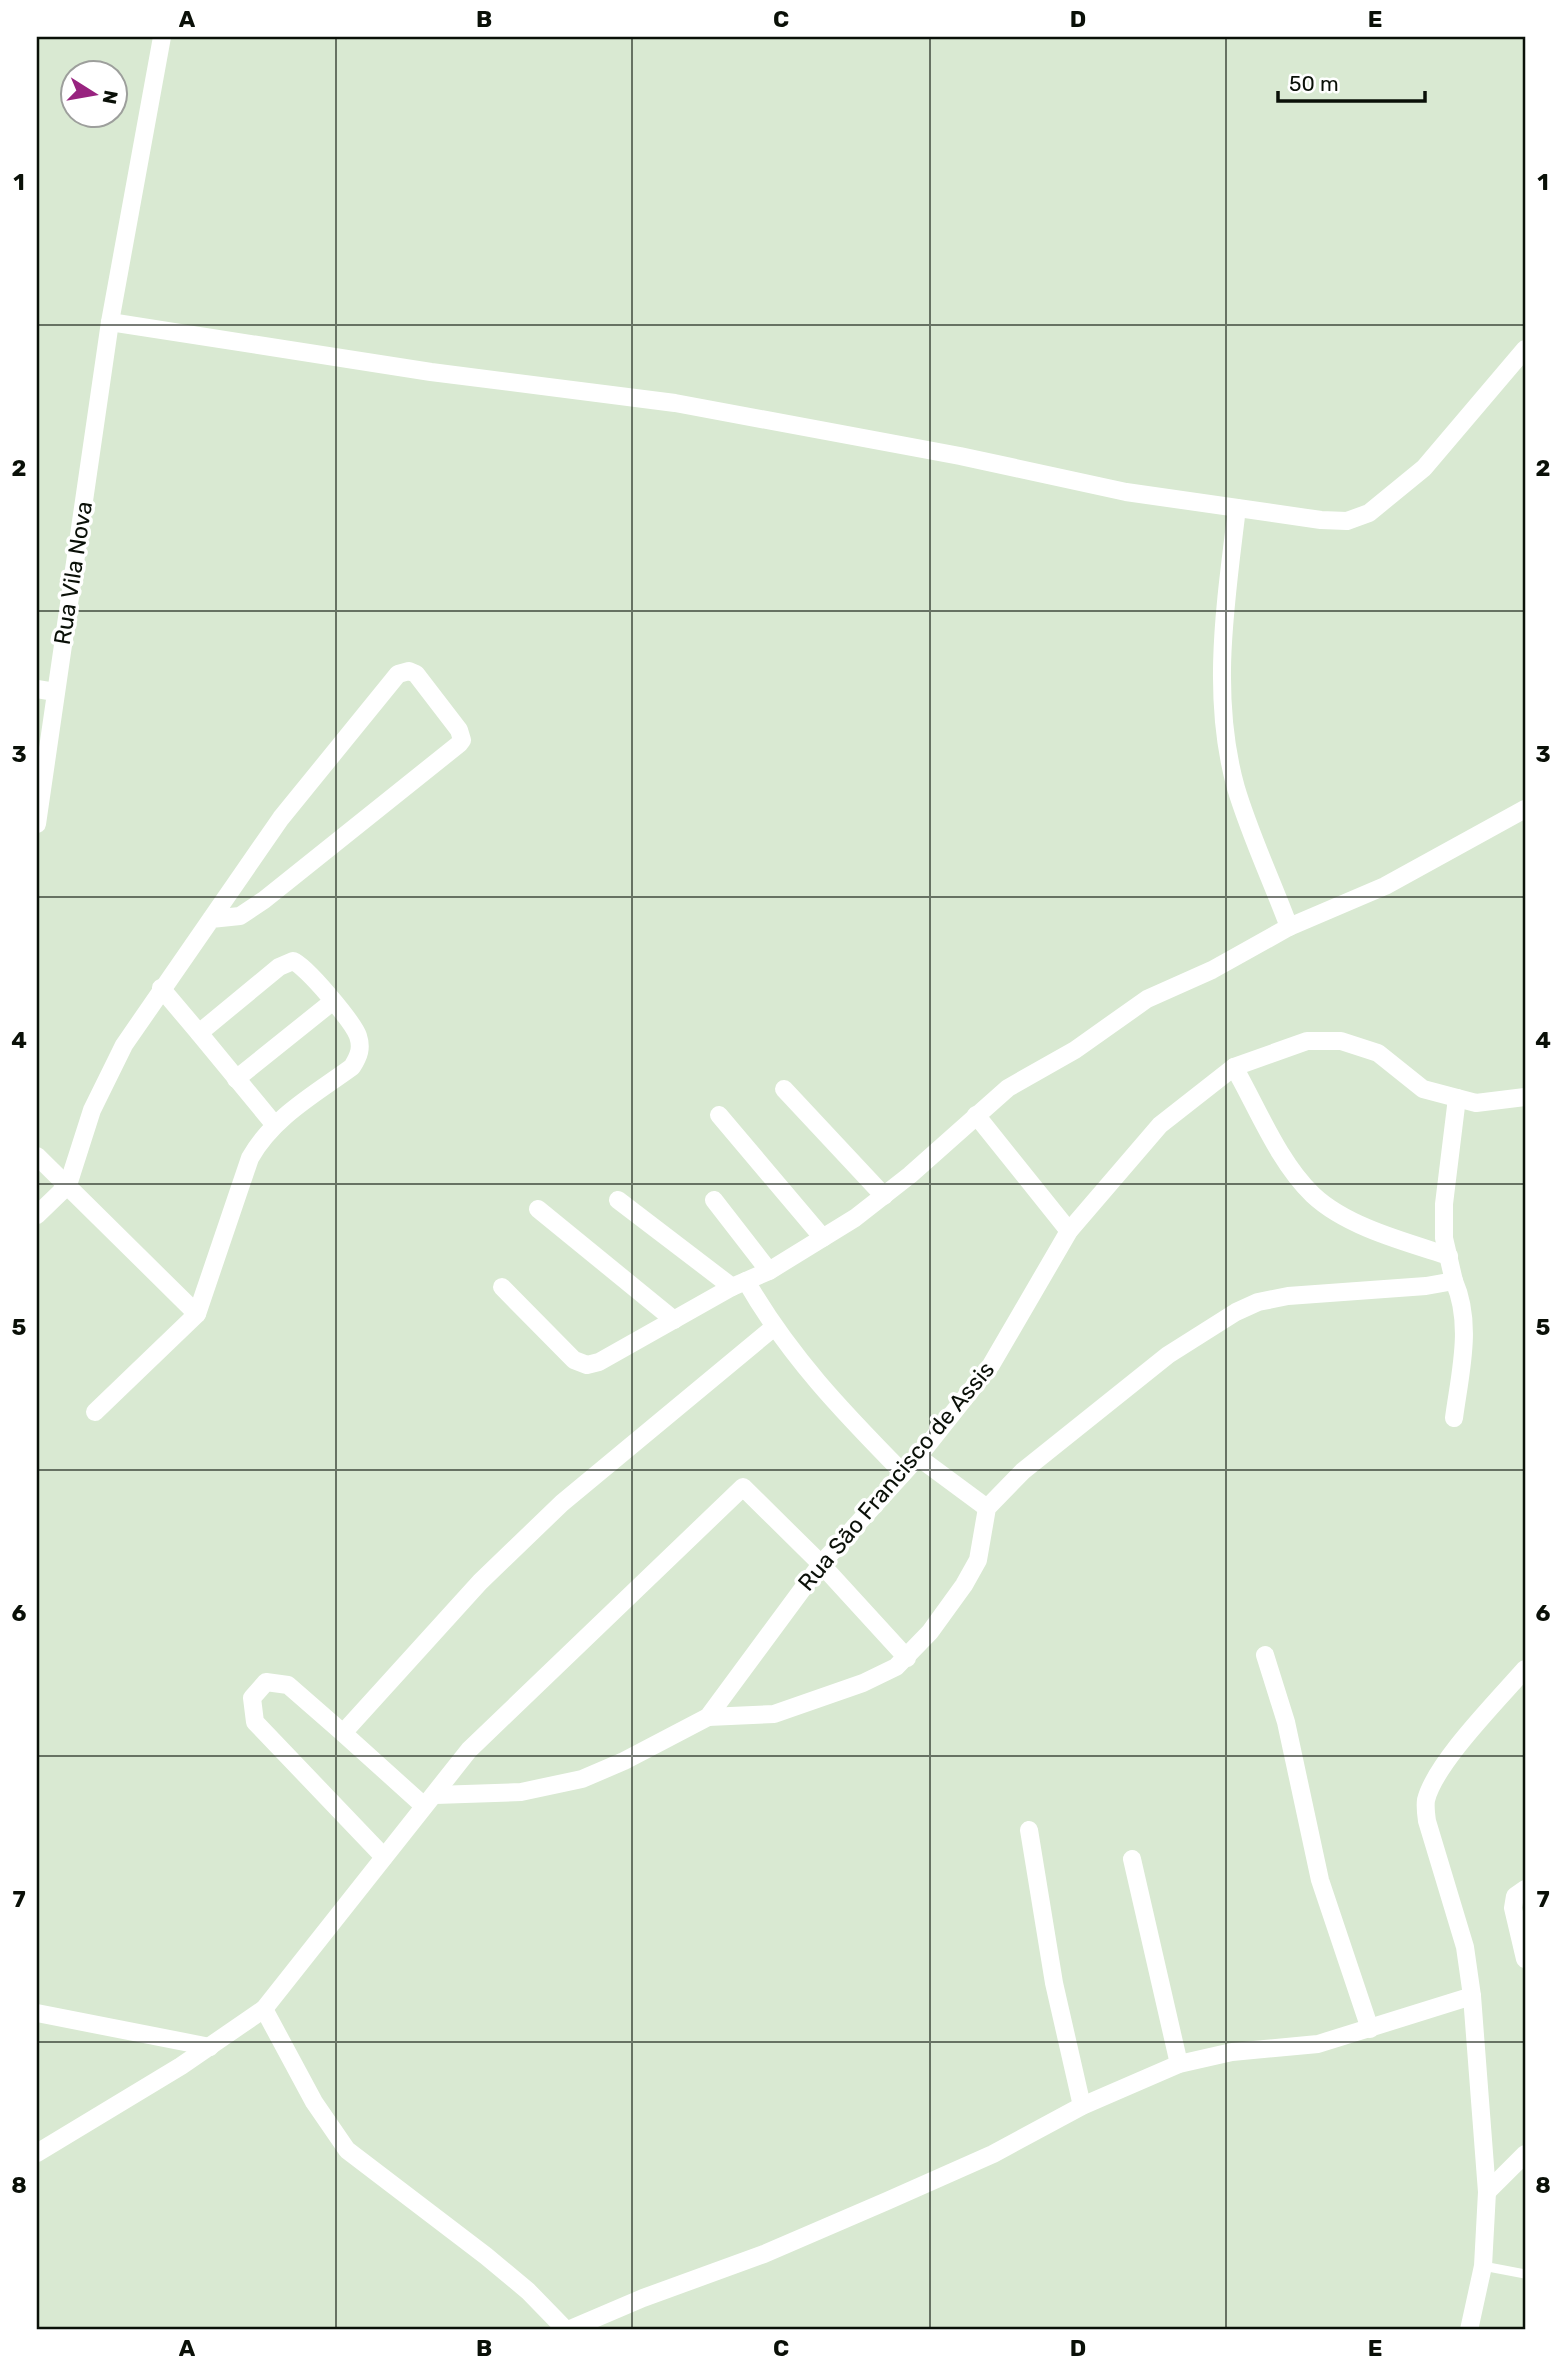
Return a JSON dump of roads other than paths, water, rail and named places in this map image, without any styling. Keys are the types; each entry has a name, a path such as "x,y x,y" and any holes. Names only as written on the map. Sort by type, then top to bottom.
{"street":[{"name":"Rua Vila Nova","path":"37,824 110,323 162,37"},
{"path":"110,323 431,372 675,403 960,456 1126,492 1321,520 1348,521 1369,513 1424,468 1525,349"},
{"path":"1237,508 1222,652 1225,735 1237,789 1289,927"},
{"path":"37,1215 68,1185 92,1110 124,1045 161,988 281,818 398,674 409,671 416,674 459,730 462,740 459,744 264,900 240,916 211,919"},
{"path":"37,688 55,692"},
{"path":"502,1287 541,1329 581,1364 599,1362 739,1284 769,1271 823,1238 884,1196 1008,1088 1075,1050 1147,999 1212,971 1289,927 1385,886 1525,809"},
{"path":"95,1412 197,1314 250,1158 274,1124 352,1067 359,1055 357,1033 301,964 287,961 198,1033"},
{"path":"161,988 274,1124"},
{"path":"236,1079 332,1002"},
{"name":"Rua São Francisco de Assis","path":"429,1800 521,1792 582,1779 624,1761 708,1717 821,1564 918,1457 991,1365 1069,1231 1160,1125 1234,1067 1307,1041 1340,1041 1378,1053 1423,1089 1476,1103 1525,1097"},
{"path":"1234,1067 1290,1167 1314,1196 1367,1228 1449,1256"},
{"path":"784,1089 884,1196"},
{"path":"1454,1418 1464,1342 1464,1304 1454,1281 1444,1238 1444,1204 1457,1098"},
{"path":"719,1115 823,1238"},
{"path":"976,1115 1069,1231"},
{"path":"37,1156 197,1314"},
{"path":"618,1200 739,1284 838,1407 903,1473"},
{"path":"714,1200 769,1271"},
{"path":"538,1209 674,1320"},
{"path":"708,1717 774,1714 863,1683 908,1658 930,1632 978,1560 988,1508 1023,1471 1168,1355 1236,1312 1258,1303 1288,1296 1426,1286 1454,1281"},
{"path":"342,1733 480,1581 562,1503 773,1328"},
{"path":"918,1457 988,1508"},
{"path":"37,2153 210,2047 264,2009 469,1750 743,1487 821,1564 908,1658"},
{"path":"1265,1656 1286,1722 1320,1880 1370,2029"},
{"path":"1469,2330 1483,2266 1487,2192 1472,1996 1465,1947 1427,1821 1426,1800 1432,1784 1460,1746 1525,1670"},
{"path":"384,1857 255,1722 252,1699 266,1682 288,1685 342,1733 429,1800"},
{"path":"1029,1830 1054,1983 1082,2106"},
{"path":"1132,1858 1179,2064"},
{"path":"1525,1889 1515,1896 1513,1908 1525,1959"},
{"path":"264,2009 314,2102 347,2150 496,2265 567,2330 643,2298 764,2254 993,2154 1082,2106 1179,2064 1232,2052 1318,2044 1472,1996"},
{"path":"37,2013 210,2047"},
{"path":"1487,2192 1525,2154"}],"lane":[{"path":"1483,2266 1525,2274"}]}
